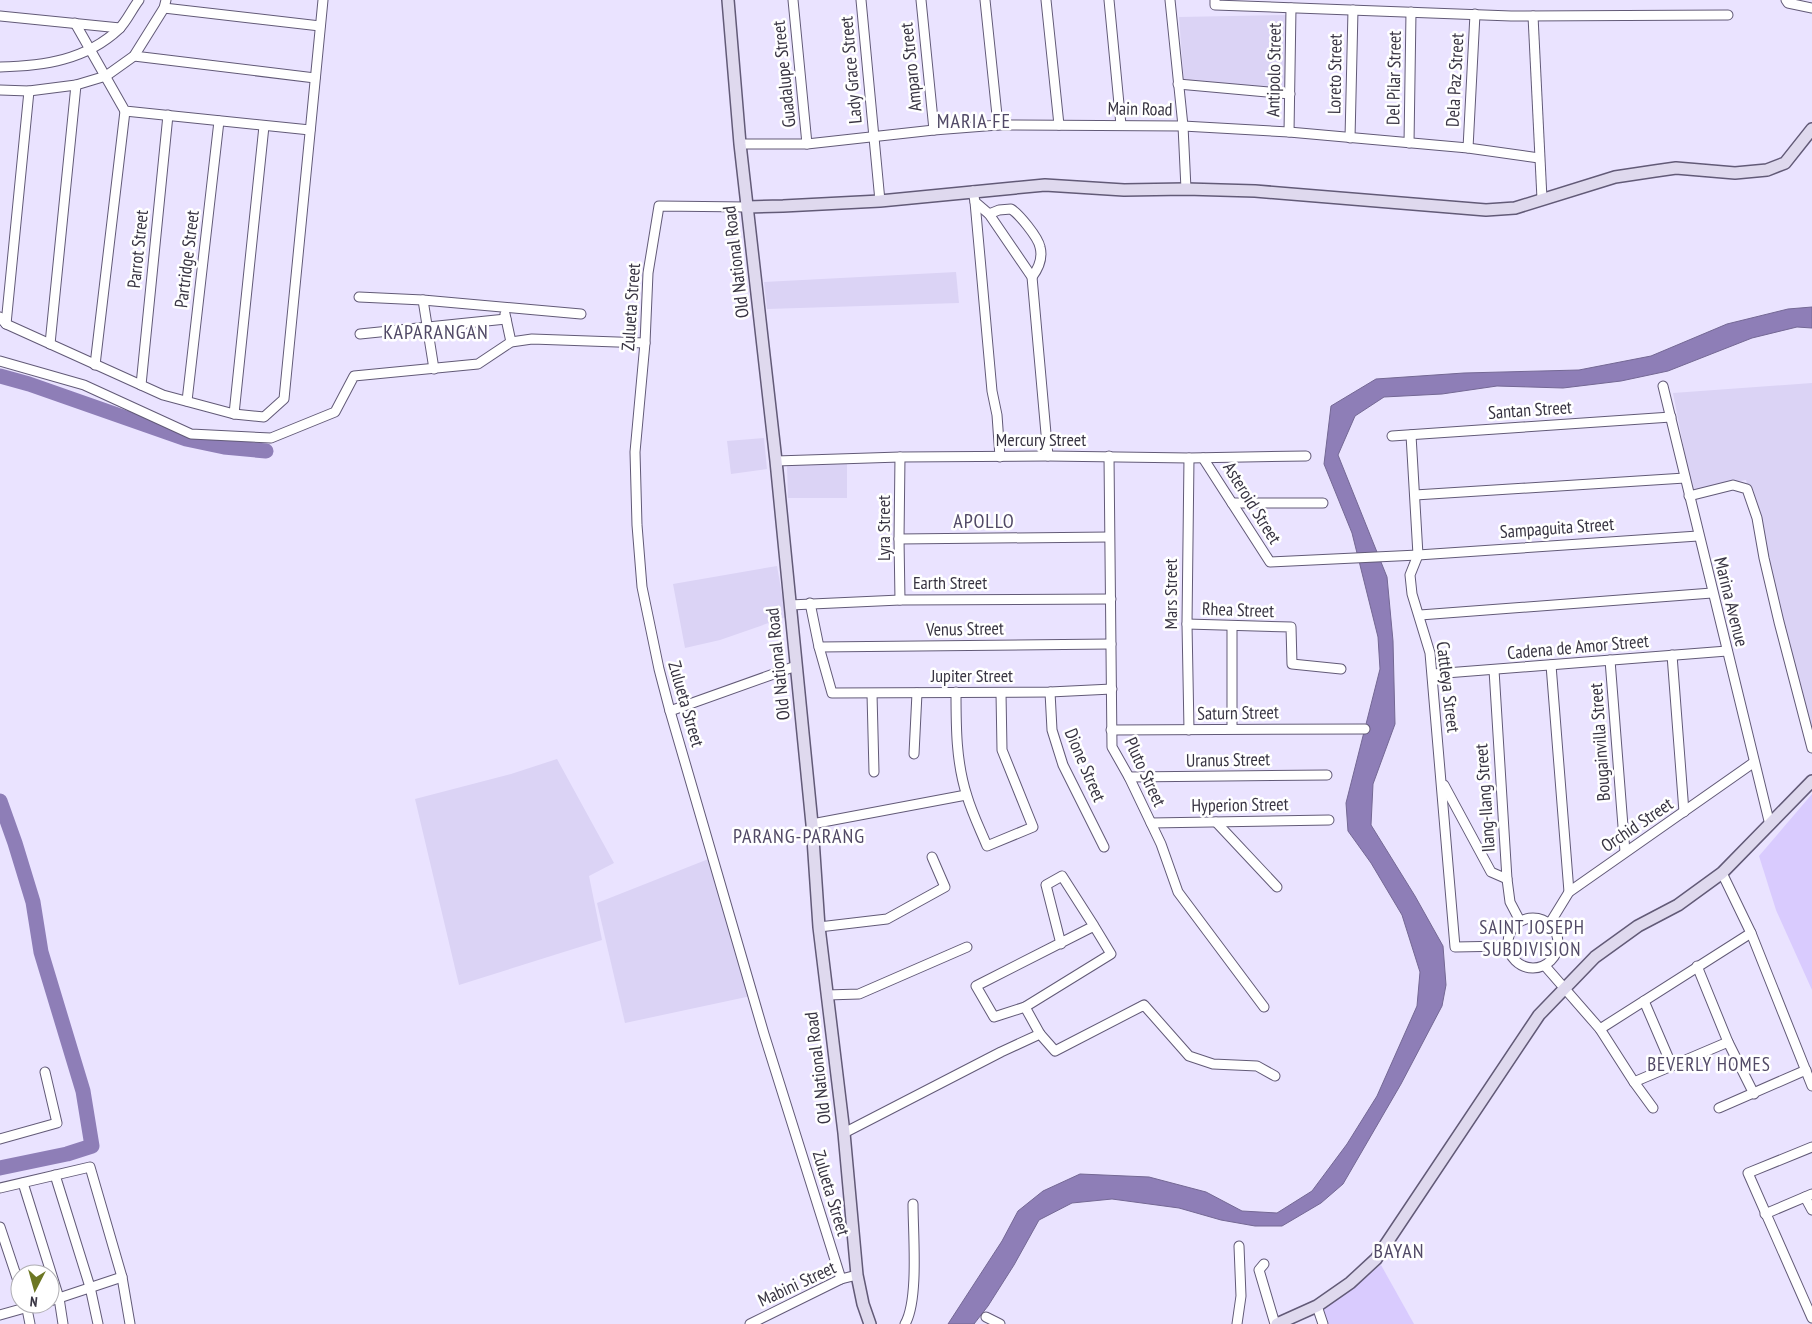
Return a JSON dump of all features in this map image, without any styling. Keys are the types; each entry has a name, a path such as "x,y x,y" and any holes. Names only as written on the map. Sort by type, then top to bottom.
{"street":[{"path":"0,67 31,66 76,57 90,50 120,28 139,0"},
{"path":"29,91 3,321 163,395 234,414 264,417 284,399 323,0"},
{"name":"Old National Road","path":"728,0 740,144 776,461 812,824 820,928 844,1134 857,1275 863,1304 870,1324"},
{"name":"Guadalupe Street","path":"793,0 807,144"},
{"name":"Lady Grace Street","path":"861,0 880,201"},
{"name":"Amparo Street","path":"921,0 934,130"},
{"path":"985,0 998,125"},
{"path":"1046,0 1059,125"},
{"path":"1109,0 1121,125"},
{"path":"1170,0 1183,126 1186,189"},
{"path":"1215,0 1215,5 1533,16 1728,15"},
{"path":"1786,0 1788,3 1812,8"},
{"path":"0,90 29,91 76,85 106,76 134,56 165,4 320,26"},
{"name":"Antipolo Street","path":"1289,132 1291,8"},
{"name":"Loreto Street","path":"1350,138 1353,10"},
{"name":"Del Pilar Street","path":"1409,143 1411,12"},
{"name":"Dela Paz Street","path":"1468,148 1475,14"},
{"path":"0,16 120,28"},
{"path":"1533,16 1542,199"},
{"path":"74,23 125,111 95,364"},
{"path":"134,56 315,78"},
{"path":"1178,84 1290,94"},
{"path":"50,344 76,85"},
{"path":"125,111 310,130"},
{"name":"Parrot Street","path":"141,385 168,115"},
{"name":"Partridge Street","path":"187,401 219,121"},
{"name":"Main Road","path":"740,144 807,144 998,125 1183,126 1289,132 1468,148 1539,158"},
{"path":"234,414 264,126"},
{"path":"747,207 974,197 1045,185 1124,190 1255,191 1486,210 1515,208 1615,177 1654,171 1676,168 1735,173 1767,170 1785,163 1812,130"},
{"path":"974,197 989,214 1032,278 1048,456"},
{"path":"974,197 1000,457"},
{"name":"Zulueta Street","path":"747,207 659,206 648,273 645,343 635,452 637,524 642,587 670,711 764,1034 841,1279"},
{"path":"989,214 999,210 1011,209 1019,215 1040,247 1039,267 1032,278"},
{"path":"359,296 581,314"},
{"path":"423,300 434,369"},
{"path":"503,307 510,342"},
{"path":"360,334 506,319"},
{"path":"0,361 84,386 191,434 271,438 335,412 354,376 478,364 488,359 510,342 532,339 645,343"},
{"name":"Marina Avenue","path":"1663,386 1753,763 1770,825"},
{"name":"Santan Street","path":"1392,436 1670,417"},
{"name":"Cattleya Street","path":"1411,435 1418,555 1410,575 1412,594 1420,615 1430,653 1433,674 1455,947 1508,946"},
{"name":"Mercury Street","path":"776,461 900,457 1109,456 1203,458 1306,456"},
{"name":"Pluto Street","path":"1109,456 1112,747 1129,777 1161,844 1178,892 1264,1007"},
{"name":"Lyra Street","path":"900,457 900,600"},
{"name":"Mars Street","path":"1189,458 1187,624 1189,730"},
{"name":"Asteroid Street","path":"1203,458 1270,562 1334,558"},
{"path":"1415,495 1685,478"},
{"path":"1689,496 1732,485 1747,489 1757,518 1779,622 1812,748"},
{"path":"1232,503 1322,503"},
{"name":"Sampaguita Street","path":"1334,558 1418,555 1698,536"},
{"path":"899,539 1109,537"},
{"path":"1420,615 1712,593"},
{"name":"Earth Street","path":"790,605 900,600 1110,599"},
{"path":"810,603 819,647"},
{"name":"Rhea Street","path":"1187,624 1291,627 1292,664 1341,669"},
{"path":"1232,626 1232,728"},
{"name":"Venus Street","path":"819,647 1111,644"},
{"name":"Jupiter Street","path":"819,647 832,693 1050,692 1112,689"},
{"name":"Cadena de Amor Street","path":"1433,674 1727,651"},
{"path":"1672,655 1684,812"},
{"name":"Bougainvilla Street","path":"1610,660 1625,852"},
{"path":"1551,665 1569,892"},
{"path":"670,711 796,666"},
{"name":"Ilang-Ilang Street","path":"1494,670 1507,880 1510,902 1520,921"},
{"path":"956,692 956,733 966,795 987,846 1033,827 1002,750 1001,692"},
{"name":"Dione Street","path":"1050,692 1052,730 1063,765 1104,847"},
{"path":"914,754 917,693"},
{"path":"872,694 874,772"},
{"name":"Saturn Street","path":"1111,730 1232,728 1365,729"},
{"name":"Orchid Street","path":"1550,924 1569,892 1753,763"},
{"name":"Uranus Street","path":"1129,777 1327,775"},
{"path":"1441,780 1491,872 1507,880"},
{"path":"1264,1264 1259,1270 1276,1324 1317,1306 1350,1283 1376,1259 1539,1015 1595,957 1638,926 1678,905 1722,873 1812,780"},
{"path":"812,824 966,795"},
{"name":"Hyperion Street","path":"1151,823 1329,820"},
{"path":"1216,822 1277,887"},
{"path":"820,928 887,919 945,887 932,857"},
{"path":"1722,873 1750,933 1812,1086"},
{"path":"1061,944 1046,884 1062,876 1094,926 1111,954 1025,1007 994,1017 976,986 1061,944 1094,926"},
{"path":"1537,918 1550,924 1558,936 1558,948 1554,958 1545,966 1529,969 1514,961 1508,946 1510,932 1520,921 1537,918"},
{"path":"1600,1029 1750,933"},
{"path":"827,995 859,994 968,947"},
{"path":"1545,966 1600,1029 1653,1108"},
{"path":"1697,966 1728,1042 1754,1094"},
{"path":"1644,1001 1672,1066"},
{"path":"1025,1007 1040,1034 1055,1051 1144,1005 1189,1056 1213,1064 1256,1066 1275,1076"},
{"path":"844,1134 1040,1034"},
{"path":"1634,1082 1728,1042"},
{"path":"1719,1108 1806,1070"},
{"path":"0,1139 57,1123 45,1072"},
{"path":"1812,1146 1748,1173 1765,1214 1810,1304 1812,1318"},
{"path":"0,1188 90,1167 122,1277 130,1324"},
{"path":"55,1175 90,1287 98,1324"},
{"path":"23,1183 45,1264"},
{"path":"1765,1214 1808,1195 1812,1210"},
{"path":"905,1324 911,1308 914,1266 913,1204"},
{"path":"0,1227 12,1264"},
{"path":"1237,1324 1241,1296 1238,1246"},
{"name":"Mabini Street","path":"750,1324 841,1279 857,1275"},
{"path":"60,1297 122,1277"},
{"path":"1317,1306 1323,1324"},
{"path":"986,1317 1000,1324"}],"shaded area":[{"path":"1288,15 1288,92 1184,83 1179,17"},
{"path":"956,272 959,303 767,309 764,282"},
{"path":"1812,307 1812,328 1797,327 1752,338 1668,371 1621,381 1563,388 1497,386 1442,394 1384,397 1355,416 1338,455 1387,577 1393,641 1395,724 1373,784 1371,825 1415,896 1443,946 1446,985 1442,1006 1401,1084 1343,1184 1321,1203 1282,1226 1255,1226 1221,1220 1179,1208 1112,1199 1072,1203 1039,1220 1014,1265 974,1324 948,1324 1002,1241 1018,1211 1043,1191 1080,1174 1149,1177 1206,1192 1242,1211 1277,1213 1312,1191 1347,1144 1377,1096 1417,1006 1420,972 1402,915 1371,863 1348,831 1346,803 1380,669 1378,637 1352,533 1324,464 1331,406 1376,379 1464,373 1579,370 1651,356 1727,324 1788,309"},
{"path":"1812,383 1812,733 1746,480 1692,490 1673,393"},
{"path":"764,438 767,469 731,474 727,441"},
{"path":"847,464 847,498 788,498 787,465"},
{"path":"777,566 786,617 720,640 685,648 673,584"},
{"path":"557,759 614,863 589,876 602,940 459,985 415,799 511,774"},
{"path":"1812,794 1812,990 1776,910 1759,856"},
{"path":"711,858 751,996 625,1023 597,903"},
{"path":"1381,1265 1414,1324 1326,1324 1320,1310"}],"waterway":[{"path":"0,376 29,384 186,439 224,447 266,451"},
{"path":"0,801 33,902 41,952 83,1091 92,1146 67,1154 0,1168"}],"district":[{"name":"MARIA FE","path":"974,121"},
{"name":"KAPARANGAN","path":"436,332"},
{"name":"APOLLO","path":"984,521"},
{"name":"PARANG-PARANG","path":"799,836"},
{"name":"SAINT JOSEPH SUBDIVISION","path":"1532,938"},
{"name":"BEVERLY HOMES","path":"1709,1064"},
{"name":"BAYAN","path":"1399,1251"}]}
